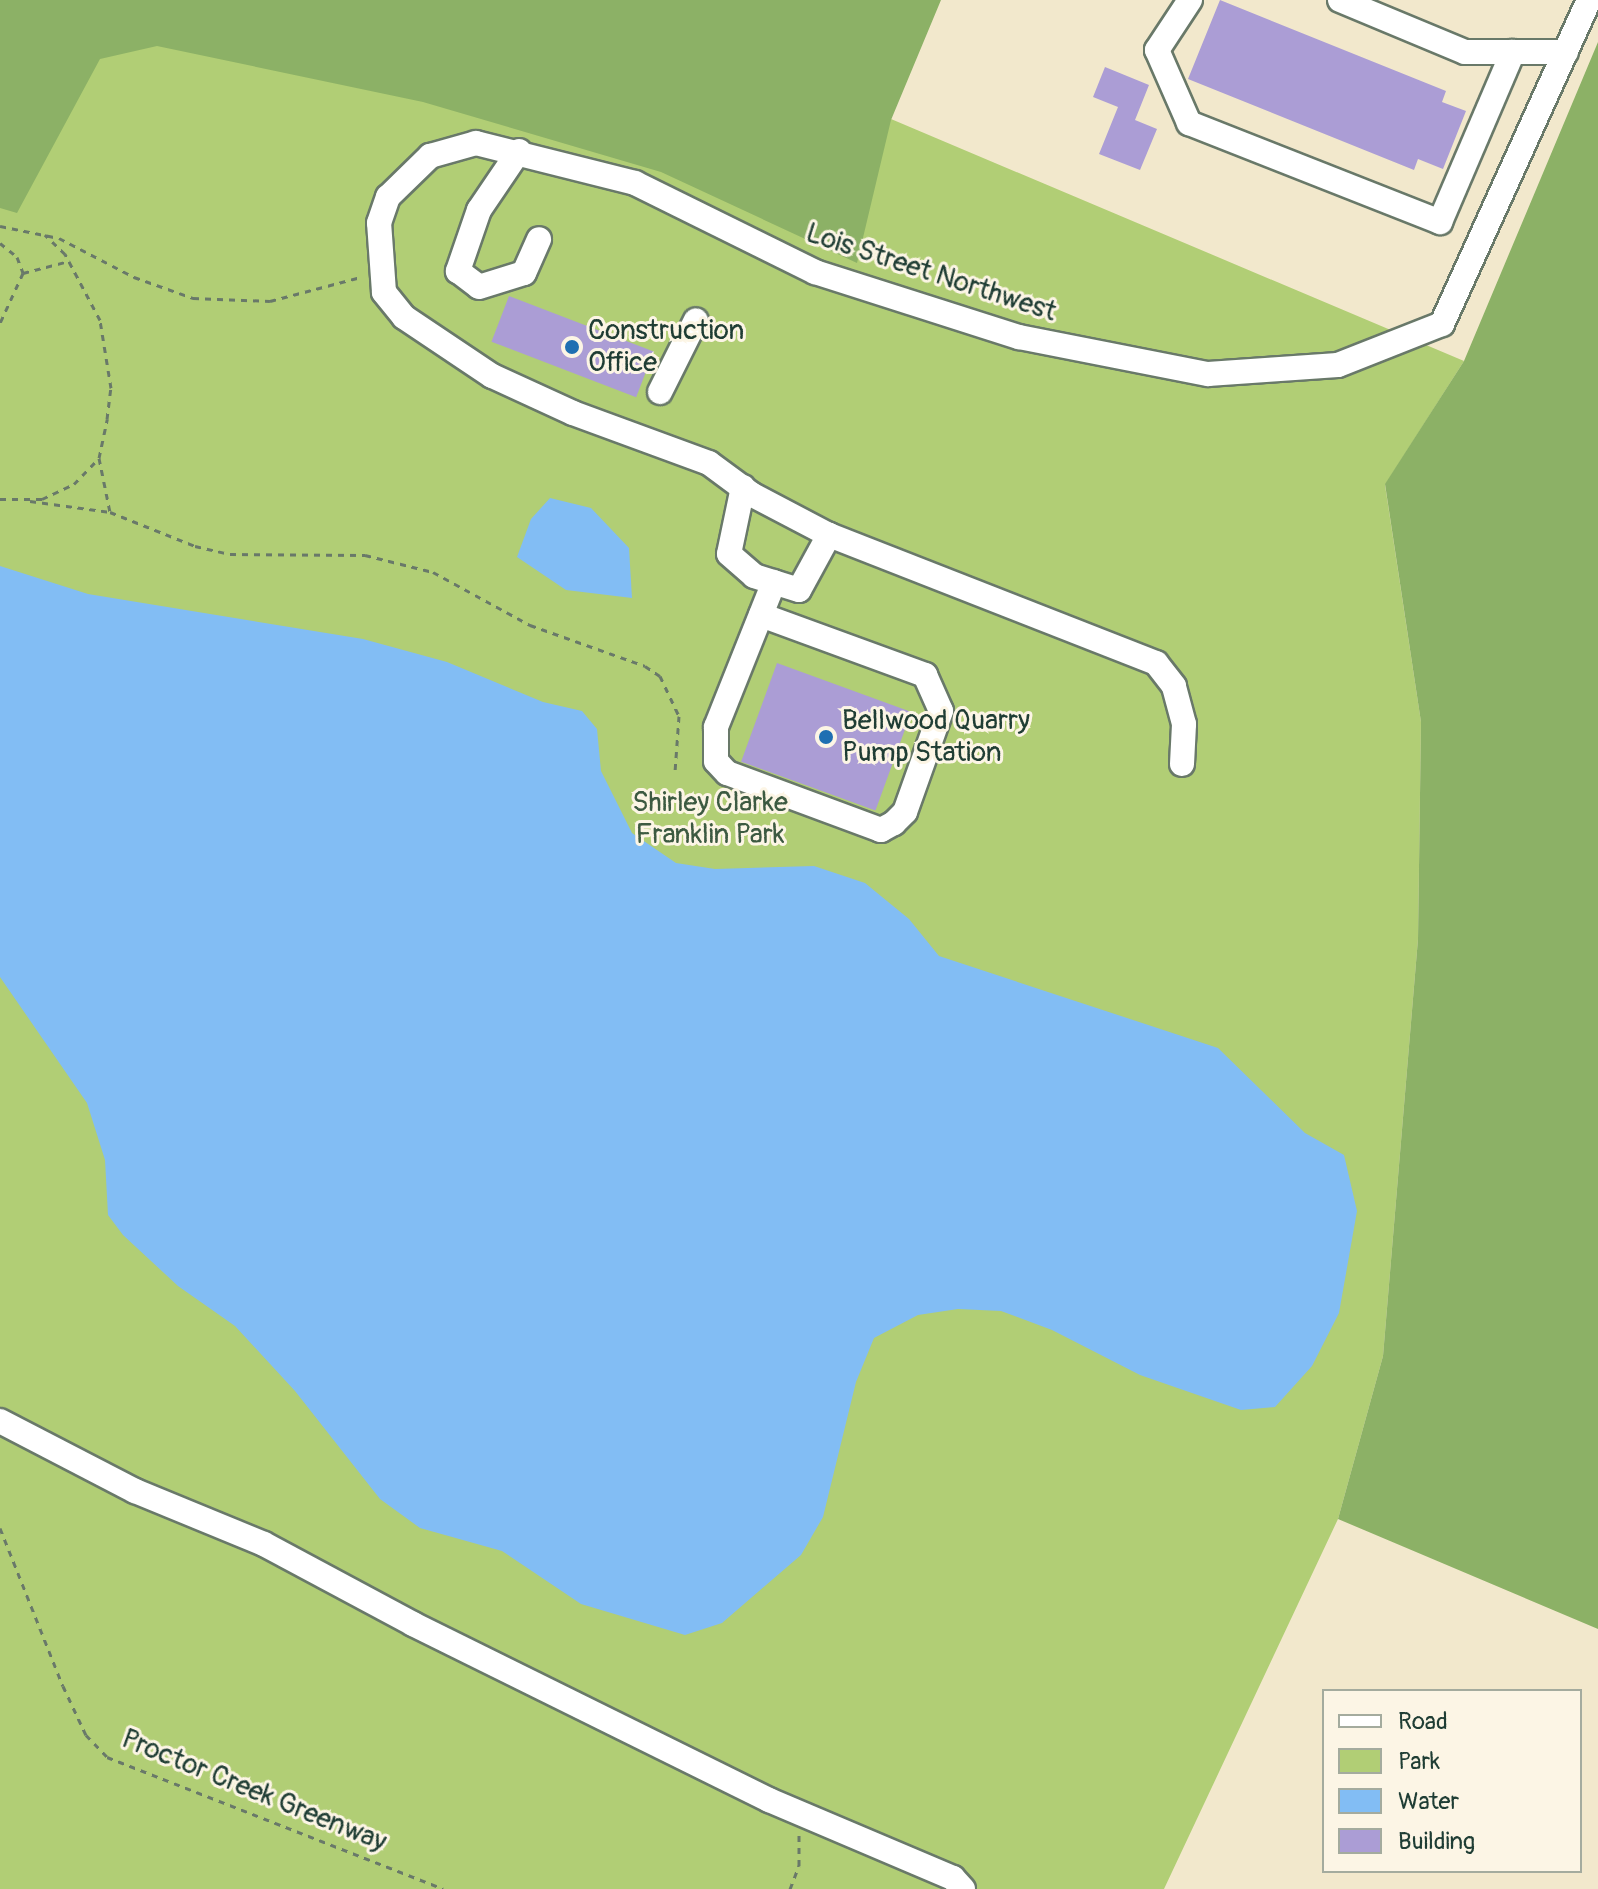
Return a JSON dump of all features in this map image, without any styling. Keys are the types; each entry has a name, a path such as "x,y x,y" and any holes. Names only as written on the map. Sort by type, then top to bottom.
{"street":[{"path":"1190,0 1157,50 1189,123 1440,222 1513,52"},
{"path":"1340,0 1465,52 1566,52"},
{"name":"Lois Street Northwest","path":"1182,764 1184,724 1174,686 1156,663 829,535 743,487 709,463 573,413 492,376 404,317 384,292 379,223 388,197 430,156 476,143 519,151 635,183 815,272 1019,337 1208,374 1338,365 1442,324 1589,0"},
{"path":"519,151 479,210 458,271 479,287 524,273 539,239"},
{"path":"660,392 696,320"},
{"path":"743,487 729,554 754,576 799,590 829,535"},
{"path":"761,615 925,675 941,711 905,812 894,823 881,830 727,773 716,761 716,727 774,582"},
{"path":"0,1421 135,1491 264,1544 413,1624 775,1803 953,1878 963,1889"}],"path":[{"path":"0,226 43,233 172,293 227,302 317,292 382,266"},
{"path":"43,233 69,261 100,320 111,388 99,458 110,512"},
{"path":"0,243 17,257 23,273 0,323"},
{"path":"23,273 69,261"},
{"path":"30,501 74,484 99,458"},
{"path":"0,499 110,512 195,546 230,554 397,560 464,586 530,625 645,666 668,686 679,716 675,772"},
{"name":"Proctor Creek Greenway","path":"0,1528 86,1735 107,1757 443,1889"},
{"path":"790,1889 799,1866 798,1827"}],"green space":[{"name":"Shirley Clarke Franklin Park","path":"0,0 891,119 1464,361 1385,485 1421,722 1418,939 1383,1356 1338,1519 1164,1889 0,1889"},
{"path":"0,0 941,0 891,120 857,263 661,172 423,102 157,46 100,59 17,213 0,208"},
{"path":"1598,42 1598,1629 1338,1519 1383,1356 1418,939 1421,722 1385,484 1464,361"}],"water":[{"path":"550,498 591,508 629,548 632,598 566,590 517,557 531,519"},
{"path":"0,566 88,594 363,639 447,662 543,702 582,711 597,729 601,771 632,833 676,863 715,869 814,866 865,883 909,919 939,956 1218,1048 1305,1133 1344,1155 1357,1211 1339,1313 1312,1366 1275,1407 1241,1410 1140,1375 1052,1330 1001,1311 958,1309 918,1315 874,1338 856,1382 823,1517 801,1555 722,1623 685,1635 581,1604 502,1551 420,1528 380,1499 295,1391 235,1326 178,1286 123,1235 108,1215 105,1160 87,1103 0,977"}],"building":[{"path":"1220,0 1446,91 1442,102 1466,111 1443,169 1418,159 1414,170 1188,79"},
{"path":"1105,67 1149,85 1135,120 1157,129 1140,170 1099,154 1118,107 1093,97"},
{"name":"Construction Office","path":"509,296 654,352 636,397 491,342"},
{"name":"Bellwood Quarry Pump Station","path":"777,663 911,712 875,811 741,762"}],"place":[{"name":"Construction Office","path":"572,347"},
{"name":"Bellwood Quarry Pump Station","path":"826,737"}]}
